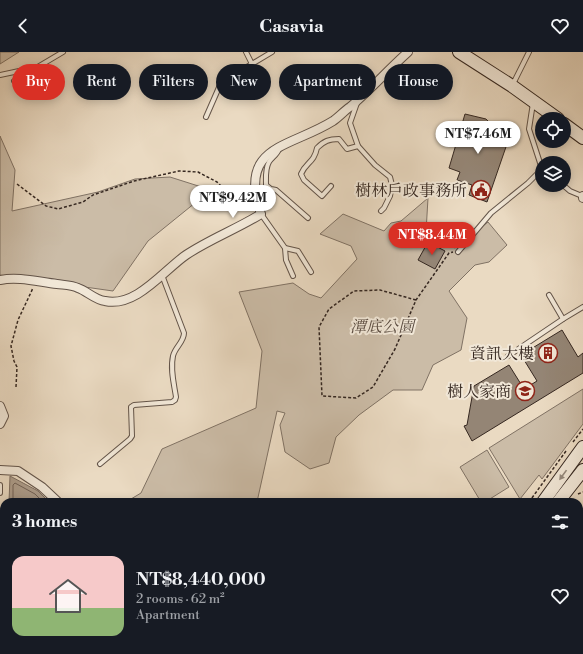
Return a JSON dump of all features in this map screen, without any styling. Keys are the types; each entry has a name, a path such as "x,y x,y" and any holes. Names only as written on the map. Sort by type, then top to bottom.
{"street":[{"path":"376,83 408,52"},
{"path":"459,52 512,86 548,112"},
{"path":"0,280 6,278 77,287 104,301 123,301 152,284 186,256 261,214 256,199 255,176 258,167 268,154 279,147 333,121 358,100"},
{"path":"571,129 583,138"},
{"path":"0,406 4,416 0,424"},
{"path":"546,498 578,445"},
{"path":"0,470 18,471 42,487 54,498"},
{"path":"561,498 583,470"}],"lane":[{"path":"44,64 63,52"},
{"path":"246,52 252,64 272,52"},
{"path":"512,86 529,52"},
{"path":"0,75 12,73"},
{"path":"206,117 216,94"},
{"path":"359,100 350,123 358,146 375,165 390,177 392,185 390,196 381,211"},
{"path":"533,101 529,129 538,156"},
{"path":"331,186 322,196 304,180 301,174 315,156 317,148 324,142 331,139 339,139 347,149 358,146"},
{"path":"279,147 278,152 268,163 265,174 266,185 271,189 276,190 308,218"},
{"path":"458,252 491,213 535,176"},
{"path":"571,191 583,197"},
{"path":"261,214 285,248 286,260 293,276"},
{"path":"285,248 298,251 311,272"},
{"path":"100,464 132,436 131,407 134,405 172,402 176,397 172,374 173,356 184,338 184,333 162,275"},
{"path":"549,295 563,319"},
{"path":"508,356 583,307"},
{"path":"0,485 0,492"}],"path":[{"path":"17,184 46,206 58,208 83,202 93,196 134,181 179,171 198,172 217,182 223,188 228,198 236,204 246,203 256,199"},
{"path":"416,300 380,290 354,291 329,309 319,327 322,396 356,398 373,387 395,349 416,300 449,253 458,252"},
{"path":"16,387 17,367 14,361 11,346 18,320 36,281"},
{"path":"578,445 583,429"},
{"path":"532,498 568,448"}],"green space":[{"path":"0,52 19,52 0,64"},
{"path":"0,136 15,170 12,211 98,192 135,179 170,177 211,190 148,241 113,291 0,275"},
{"name":"潭底公園","path":"428,198 426,232 455,248 488,222 507,245 489,262 475,265 449,291 467,318 461,350 433,365 422,390 393,390 359,415 336,437 329,463 310,469 285,452 280,425 285,413 277,411 258,498 133,498 141,493 162,449 256,408 262,351 239,292 293,283 309,294 321,298 357,259 351,246 320,234 343,214 384,231 391,223 401,221"},
{"path":"583,389 583,424 542,479 539,475 521,498 489,448"},
{"path":"487,450 509,487 491,498 479,498 460,467"}],"water":[{"path":"10,476 38,491 45,498 9,498"}],"building":[{"path":"465,114 486,119 508,141 487,202 469,195 472,185 457,180 460,172 449,168"},
{"path":"428,242 445,251 435,269 418,260"},
{"path":"562,330 578,357 583,353 583,373 472,441 464,426 467,425 474,386 509,365 524,389 537,381 521,355"}],"place":[{"name":"樹林戶政事務所","path":"481,190"},
{"name":"資訊大樓","path":"548,353"},
{"name":"樹人家商","path":"525,391"}]}
